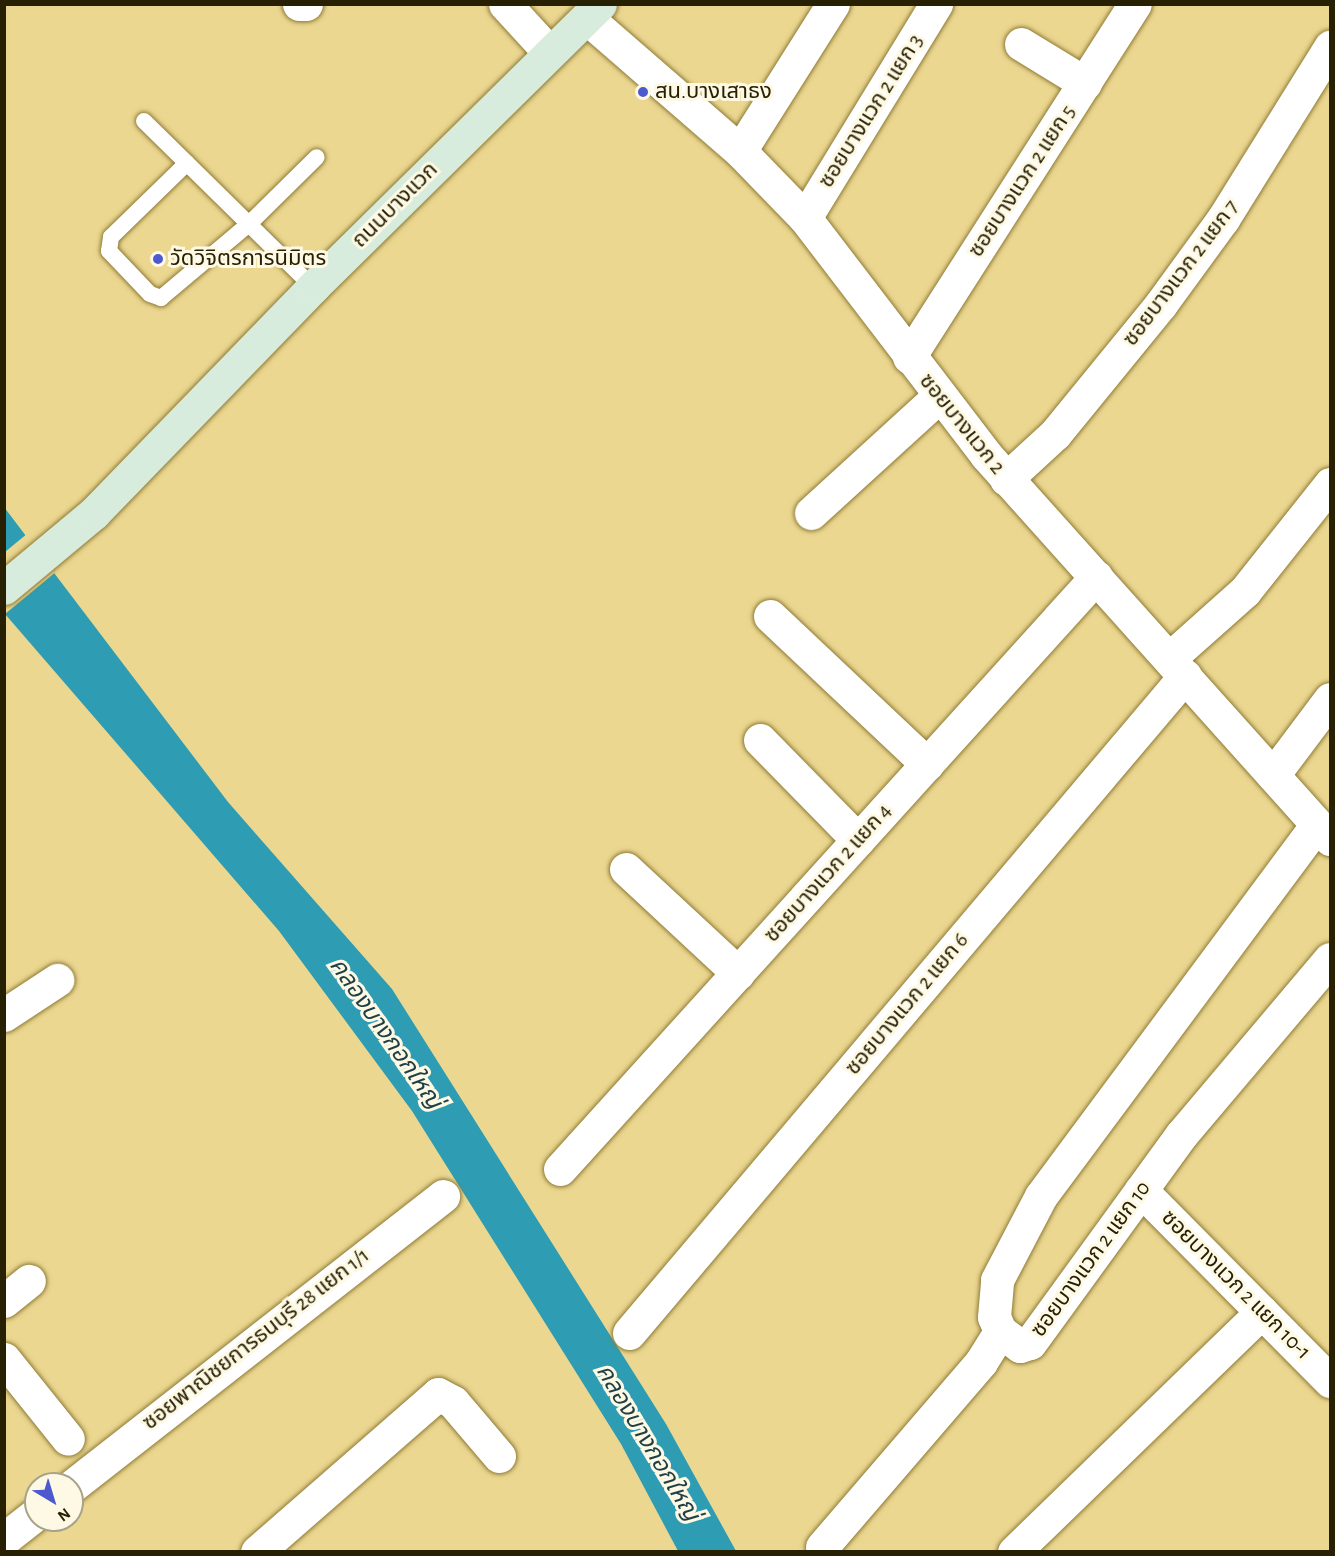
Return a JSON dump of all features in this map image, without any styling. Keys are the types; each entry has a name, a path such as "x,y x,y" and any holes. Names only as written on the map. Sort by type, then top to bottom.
{"main road":[{"name":"ถนนบางแวก","path":"4,588 94,513 313,287 548,51 593,11"}],"street":[{"path":"299,4 306,4"},
{"path":"505,4 548,51"},
{"path":"740,151 833,4"},
{"name":"ซอยบางแวก 2 แยก 3","path":"805,218 936,4"},
{"name":"ซอยบางแวก 2 แยก 5","path":"909,357 1135,4"},
{"name":"ซอยบางแวก 2","path":"593,11 740,151 805,218 939,396 1006,479 1178,666 1324,832"},
{"path":"1021,44 1084,83"},
{"name":"ซอยบางแวก 2 แยก 7","path":"1006,479 1055,434 1161,304 1223,219 1330,47"},
{"path":"811,513 939,396"},
{"name":"ซอยบางแวก 2 แยก 6","path":"629,1333 1178,666 1245,591 1330,484"},
{"name":"ซอยบางแวก 2 แยก 4","path":"560,1170 1096,577"},
{"path":"770,616 927,764"},
{"path":"1273,775 1330,699"},
{"path":"760,740 858,840"},
{"path":"1000,1331 994,1317 997,1280 1041,1196 1324,832"},
{"path":"626,869 738,973"},
{"name":"ซอยบางแวก 2 แยก 10","path":"822,1547 981,1362 1000,1331 1020,1346 1030,1343 1141,1190 1330,959"},
{"path":"4,1015 57,980"},
{"name":"ซอยบางแวก 2 แยก 10-1","path":"1141,1190 1330,1381"},
{"name":"ซอยพาณิชยการธนบุรี 28 แยก 1/1","path":"84,1477 443,1196"},
{"path":"1014,1551 1262,1312"},
{"path":"4,1359 68,1439"},
{"path":"257,1551 438,1394 453,1402 499,1456"},
{"path":"4,1539 24,1523"}],"lane":[{"path":"144,121 313,287"},
{"path":"187,162 127,217 111,237 109,251 150,294 170,295 249,224 317,158"}],"water":[{"name":"คลองบางกอกใหญ่","path":"4,507 228,802 392,989 666,1424 736,1551 678,1551 621,1444 412,1111 279,931 5,614"}],"pier":[{"path":"28,533 57,571 5,614 5,552"}],"place":[{"name":"สน.บางเสาธง","path":"643,92"},
{"name":"วัดวิจิตรการนิมิตร","path":"158,259"}]}
